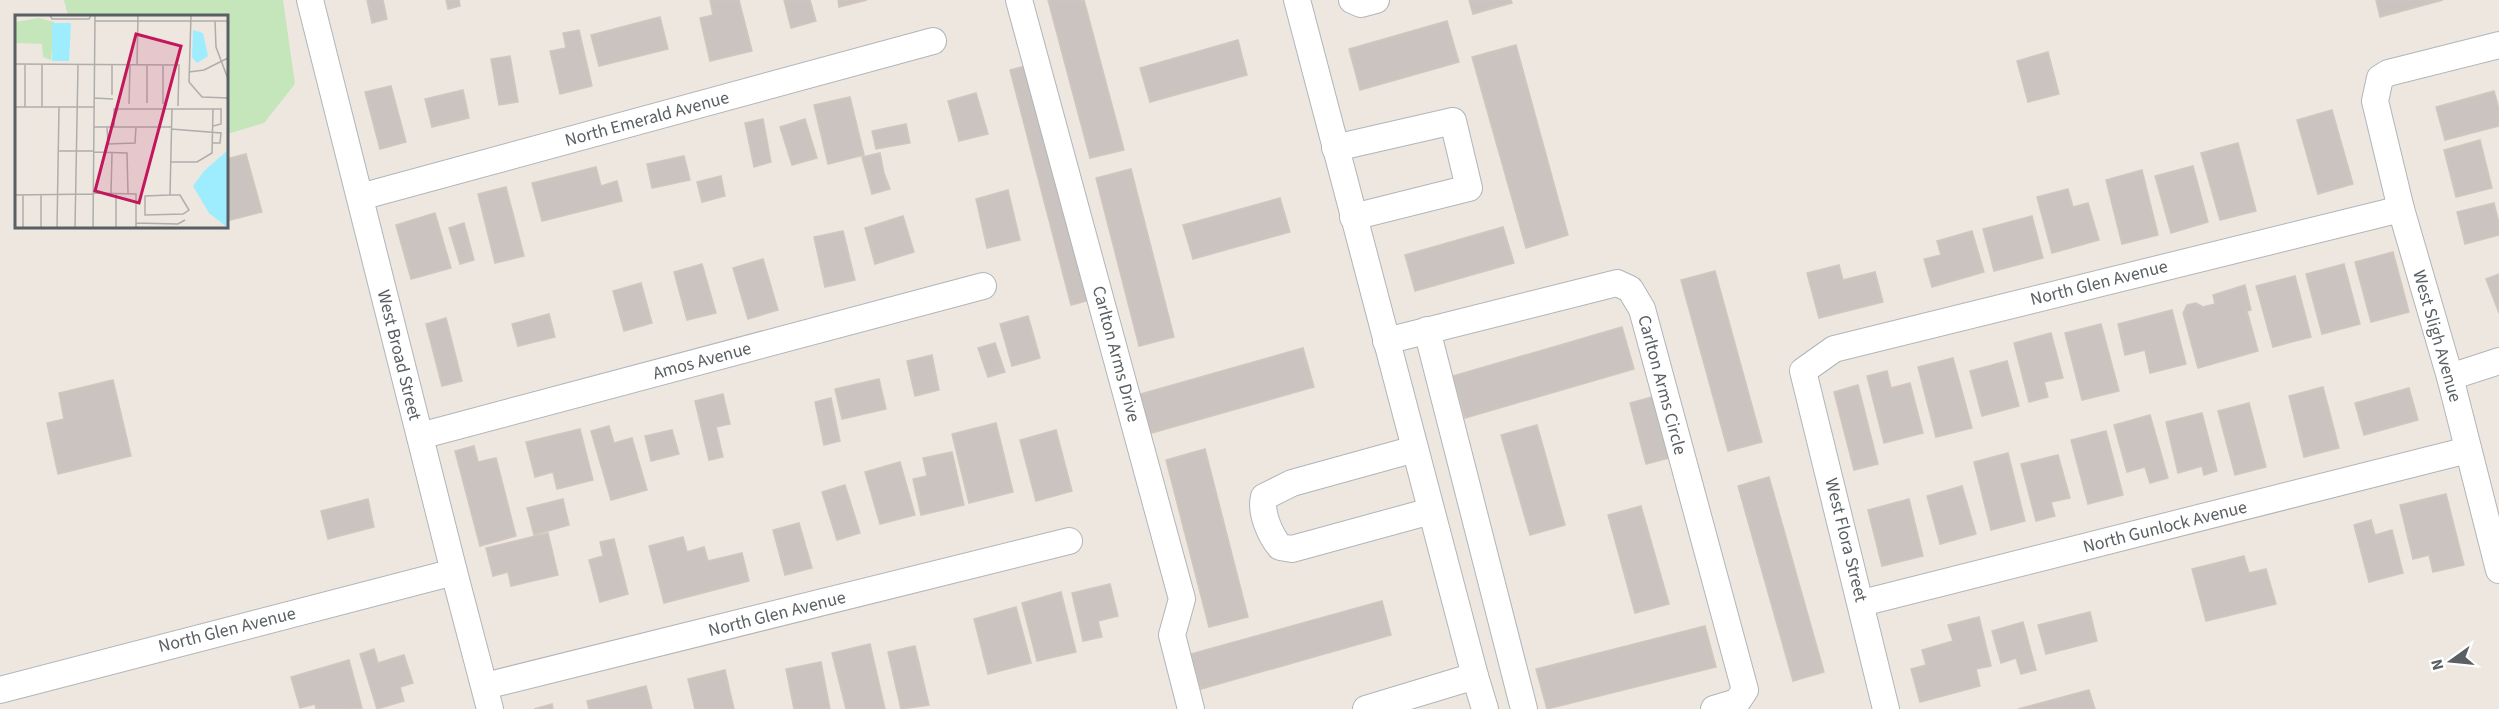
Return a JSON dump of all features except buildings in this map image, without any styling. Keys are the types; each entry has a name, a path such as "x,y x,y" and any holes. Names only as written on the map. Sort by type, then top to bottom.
{"street":[{"name":"West Broad Street","path":"310,0 487,698"},
{"name":"Carlton Arms Drive","path":"1019,0 1182,599 1172,635 1191,709"},
{"path":"1297,0 1485,709"},
{"path":"1352,0 1361,4 1376,0"},
{"name":"North Emerald Avenue","path":"360,197 933,41"},
{"name":"West Sligh Avenue","path":"2499,45 2388,73 2380,78 2375,101 2401,209 2450,377 2499,570"},
{"path":"1335,148 1453,121 1469,188 1353,217"},
{"name":"North Glen Avenue","path":"1803,370 1834,349 2401,209"},
{"name":"Carlton Arms Circle","path":"1386,341 1617,283 1630,289 1642,309 1745,690 1737,702 1714,709"},
{"name":"Amos Avenue","path":"420,436 983,286"},
{"path":"1427,330 1524,709"},
{"path":"2450,377 2499,361"},
{"name":"West Flora Street","path":"1803,370 1862,603 1886,709"},
{"path":"1415,449 1292,483 1264,497 1262,504 1272,538 1280,547 1292,549 1431,512"},
{"name":"North Gunlock Avenue","path":"1862,603 2468,450"},
{"name":"North Glen Avenue","path":"487,698 1069,541"},
{"name":"North Glen Avenue","path":"0,690 454,572"},
{"path":"1366,709 1475,676"}],"green space":[{"path":"64,0 283,0 295,84 264,123 228,134 228,15 68,15"}]}
